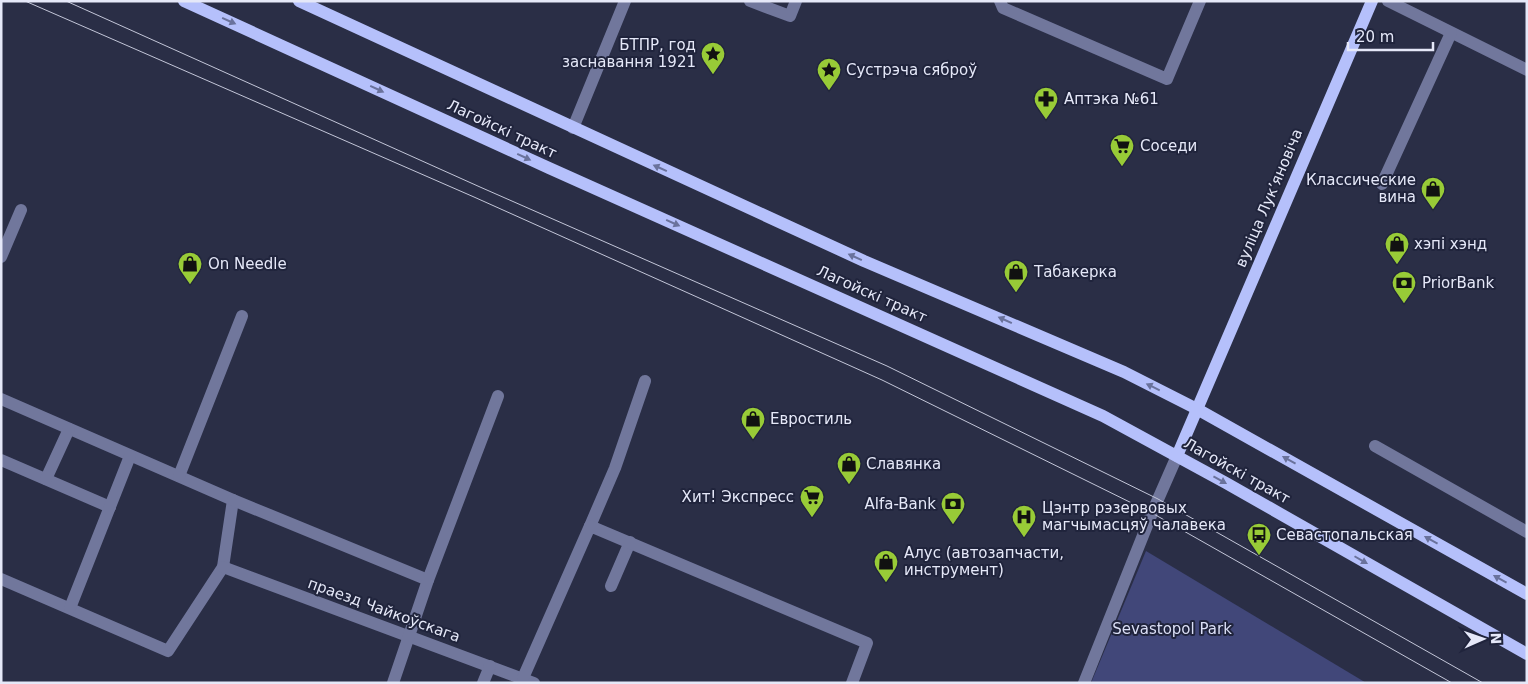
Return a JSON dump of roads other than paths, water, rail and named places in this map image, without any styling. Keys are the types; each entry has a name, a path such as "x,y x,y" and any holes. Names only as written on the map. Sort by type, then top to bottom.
{"main road":[{"name":"Лагойскі тракт","path":"184,1 549,168 1103,416 1527,654"},
{"name":"Лагойскі тракт","path":"298,1 864,261 1124,372 1197,409 1527,594"},
{"name":"вуліца Лукʼяновіча","path":"1177,456 1372,1"}],"street":[{"path":"573,128 625,1"},
{"path":"750,1 790,16 796,1"},
{"path":"1000,1 1003,8 1167,79 1200,1"},
{"path":"1388,1 1527,70"},
{"path":"1382,184 1451,33"},
{"path":"1,257 21,210"},
{"path":"179,476 242,316"},
{"path":"528,680 615,468 645,381"},
{"path":"393,683 428,580 498,396"},
{"path":"1,399 233,500 428,580"},
{"path":"46,479 69,429"},
{"path":"1375,446 1527,532"},
{"path":"70,608 130,456"},
{"path":"1084,683 1152,512 1177,456"},
{"path":"1,460 110,507"},
{"path":"1,579 168,651 222,567 233,500"},
{"path":"590,526 867,643 852,683"},
{"path":"611,586 630,542"},
{"name":"праезд Чайкоўскага","path":"222,567 528,680"},
{"path":"484,683 490,666"}],"tram line":[{"path":"25,1 474,197 882,380 1152,513 1452,683"},
{"path":"66,1 480,187 887,366 1158,499 1483,683"}],"place":[{"name":"БТПР, год заснавання 1921","path":"713,75"},
{"name":"Сустрэча сяброў","path":"829,91"},
{"name":"Аптэка №61","path":"1046,120"},
{"name":"Соседи","path":"1122,167"},
{"name":"Классические вина","path":"1433,210"},
{"name":"хэпі хэнд","path":"1397,265"},
{"name":"On Needle","path":"190,285"},
{"name":"Табакерка","path":"1016,293"},
{"name":"PriorBank","path":"1404,304"},
{"name":"Евростиль","path":"753,440"},
{"name":"Славянка","path":"849,485"},
{"name":"Хит! Экспресс","path":"812,518"},
{"name":"Alfa-Bank","path":"953,525"},
{"name":"Цэнтр рэзервовых магчымасцяў чалавека","path":"1024,538"},
{"name":"Севастопальская","path":"1259,556"},
{"name":"Алус (автозапчасти, инструмент)","path":"886,583"}],"park label":[{"name":"Sevastopol Park","path":"1172,629"}]}
